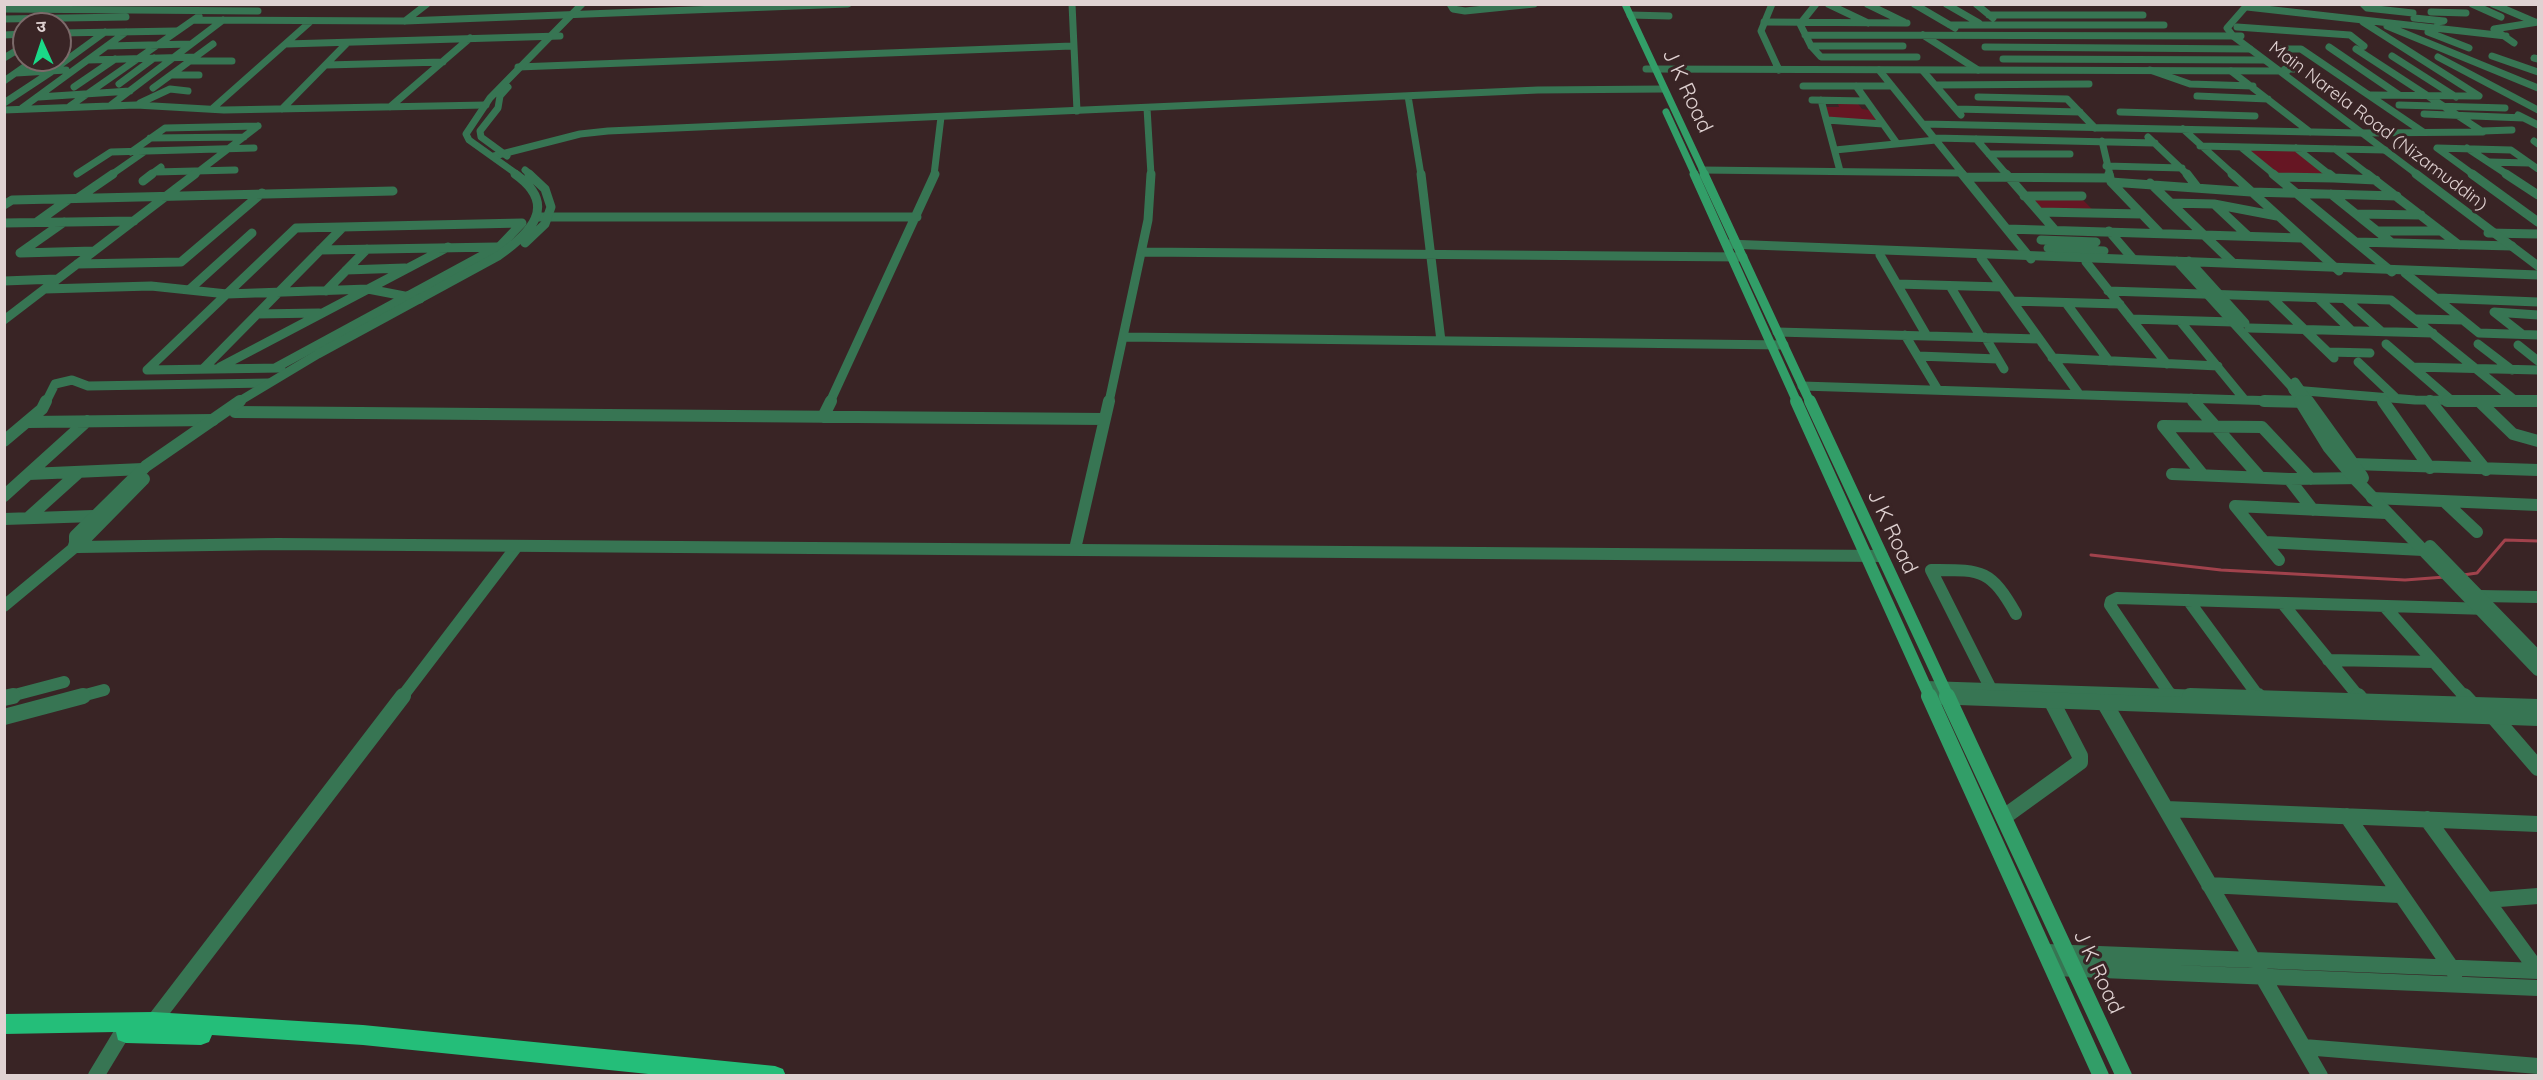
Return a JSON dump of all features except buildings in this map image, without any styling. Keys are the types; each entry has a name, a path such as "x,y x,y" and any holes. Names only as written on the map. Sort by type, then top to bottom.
{"main road":[{"name":"J K Road","path":"1617,4 1651,69"},
{"name":"J K Road","path":"1625,4 1651,69 1778,345 1867,556 2102,1076"},
{"name":"J K Road","path":"1734,250 1778,332 1778,345 1802,386 2124,1076"},
{"path":"4,1024 363,1035 726,1073 775,1076"},
{"path":"4,1034 122,1033 149,1028 358,1043 697,1076"}],"street":[{"path":"4,9 11,4"},
{"path":"84,18 111,4"},
{"path":"70,106 219,4"},
{"path":"245,21 267,4"},
{"path":"405,21 428,4"},
{"path":"4,606 88,536 156,468 235,412 280,381 492,267 540,232 550,217 547,191 542,183 499,155 469,140 466,134 486,105 557,36 582,4"},
{"path":"4,19 196,18 310,22 405,21 848,4"},
{"path":"1072,4 1072,46 1077,111"},
{"path":"1450,4 1454,9 1465,11 1534,4"},
{"path":"1772,4 1761,31 1779,70"},
{"path":"1800,24 1816,4"},
{"path":"1828,4 1870,24"},
{"path":"1867,4 1907,23 1978,70"},
{"path":"1914,4 1988,49 2041,85"},
{"path":"1946,4 1981,24"},
{"path":"1976,4 2039,59"},
{"path":"2004,4 2016,15"},
{"path":"2033,4 2074,36"},
{"path":"2052,4 2067,15"},
{"path":"2083,4 2097,15"},
{"path":"2104,4 2111,9"},
{"path":"2128,4 2181,36"},
{"path":"2363,4 2367,8 2466,13"},
{"path":"2402,4 2415,12"},
{"path":"2424,4 2440,12"},
{"path":"2447,4 2475,17"},
{"path":"2472,4 2501,17"},
{"path":"2493,4 2537,20"},
{"path":"2511,4 2537,20"},
{"path":"2252,6 2291,14 2366,20 2488,38 2514,35"},
{"path":"2237,27 2252,6"},
{"path":"2237,36 2227,28 2252,6"},
{"path":"4,9 258,11"},
{"path":"1810,10 1839,24"},
{"path":"1849,14 1879,10"},
{"path":"2278,30 2291,14"},
{"path":"1630,15 1669,16"},
{"path":"1989,15 2143,15"},
{"path":"2370,95 2479,96 2380,33 2361,16 2444,21 2437,22"},
{"path":"73,33 95,18"},
{"path":"2313,27 2317,19"},
{"path":"111,105 223,20"},
{"path":"2366,20 2402,32 2497,72 2522,77 2538,90"},
{"path":"2514,43 2494,29 2537,20"},
{"path":"213,108 310,22"},
{"path":"1764,22 1907,23"},
{"path":"2284,22 2353,36 2362,42 2381,64 2482,131"},
{"path":"1800,24 1811,46 1821,57 1917,57"},
{"path":"2343,33 2347,24"},
{"path":"1950,25 2164,25"},
{"path":"72,26 83,26"},
{"path":"2237,27 2343,33"},
{"name":"Main Narela Road (Nizamuddin)","path":"2237,27 2237,36 2250,49 2264,60 2284,70"},
{"path":"2267,29 2280,40"},
{"path":"73,33 177,31"},
{"path":"2298,31 2309,42"},
{"path":"2424,31 2469,48"},
{"path":"72,56 105,32"},
{"path":"21,109 126,32"},
{"path":"2362,42 2380,33 2402,32"},
{"path":"2326,33 2333,45 2355,64 2398,95"},
{"path":"2469,34 2480,43"},
{"path":"1805,35 2237,36"},
{"path":"1859,35 1870,46"},
{"path":"1889,35 1935,71"},
{"path":"286,44 557,36"},
{"name":"Main Narela Road (Nizamuddin)","path":"2237,36 2495,233 2538,260"},
{"path":"2164,37 2212,71"},
{"path":"390,106 470,38"},
{"path":"2392,56 2400,63 2416,66 2378,42 2451,41"},
{"path":"282,109 347,43"},
{"path":"107,46 191,44"},
{"path":"152,87 213,45"},
{"path":"75,545 75,536 143,470 267,382 498,256 526,233 535,223 539,210 536,193 531,185 481,137 480,131 498,108 500,96 523,67 1072,46"},
{"path":"1811,46 1903,46"},
{"path":"1988,49 2026,47 2250,49"},
{"path":"2066,47 2082,59"},
{"path":"2403,48 2443,49"},
{"path":"1988,49 2007,51"},
{"path":"1651,69 2284,70 2295,69 2300,65 2278,49 2301,49 2423,132"},
{"path":"1879,57 1892,71"},
{"path":"2416,57 2461,57"},
{"path":"2438,57 2504,94 2534,105 2538,110"},
{"path":"119,84 154,58"},
{"path":"88,60 174,58 232,61"},
{"path":"2479,64 2495,58 2511,60 2538,70"},
{"path":"74,87 115,59"},
{"path":"2003,59 2264,60"},
{"path":"326,65 443,62"},
{"path":"2324,64 2381,64"},
{"path":"2410,66 2457,97"},
{"path":"180,68 219,68"},
{"path":"1879,70 2029,256"},
{"path":"2150,70 2190,84 2253,86"},
{"path":"2489,85 2522,77 2538,70"},
{"path":"1923,71 1969,125"},
{"path":"2231,71 2310,132"},
{"path":"4,81 16,73 26,72"},
{"path":"4,102 50,72"},
{"path":"2468,75 2497,72"},
{"path":"170,75 200,75"},
{"path":"49,88 119,84 136,87"},
{"path":"1936,85 2089,84"},
{"path":"1968,85 1990,110"},
{"path":"1991,85 2000,97"},
{"path":"1803,86 1892,86"},
{"path":"1856,86 1896,142"},
{"path":"38,97 136,87 188,91"},
{"path":"136,105 170,89"},
{"path":"499,155 601,131 1538,90 1660,89"},
{"path":"2504,94 2538,90"},
{"path":"1408,96 1422,183 1441,341"},
{"path":"1978,96 2067,99 2095,128"},
{"path":"2197,96 2268,99"},
{"path":"2232,98 2273,131"},
{"path":"1812,100 1866,101"},
{"path":"1821,100 1840,171"},
{"path":"4,110 111,105 224,110 486,105"},
{"path":"2399,105 2505,108"},
{"path":"2534,105 2500,105 2538,125"},
{"path":"1075,549 1124,338 1150,202 1147,108"},
{"path":"1956,109 2080,112"},
{"path":"2197,187 2182,168 2118,110 2255,116"},
{"path":"2424,114 2524,118"},
{"path":"823,417 917,217 935,173 941,117"},
{"path":"1827,120 1883,124"},
{"path":"1923,124 2366,133 2482,131 2511,128 2430,123"},
{"path":"4,320 258,126 165,128 131,152"},
{"path":"2010,126 2023,140"},
{"path":"2183,129 2336,268"},
{"path":"2412,132 2538,222"},
{"path":"2442,132 2535,193"},
{"name":"Main Narela Road (Nizamuddin)","path":"2366,133 2385,150 2538,266"},
{"path":"150,138 244,137"},
{"path":"1835,150 1935,139 2155,143"},
{"path":"1976,140 2054,229"},
{"path":"2070,141 2071,176"},
{"path":"2102,141 2111,180 2160,233"},
{"path":"2200,146 2385,150"},
{"path":"77,174 106,154 254,148"},
{"path":"2242,148 2389,270 2405,273 2538,280"},
{"path":"2296,148 2334,178"},
{"path":"2437,148 2511,150 2538,169"},
{"path":"2335,149 2459,245"},
{"path":"36,222 144,152"},
{"path":"1989,154 2070,154"},
{"path":"2520,156 2538,157"},
{"path":"2457,162 2530,164"},
{"path":"143,181 165,165"},
{"path":"2106,166 2182,168"},
{"path":"155,172 235,170"},
{"path":"1700,172 1840,171 2007,177 2071,176 2251,192 2397,196"},
{"path":"2278,177 2376,180"},
{"path":"2150,183 2232,262"},
{"path":"2073,186 2098,213"},
{"path":"2494,189 2535,193"},
{"path":"4,205 12,200 393,190"},
{"path":"77,264 181,262 262,193"},
{"path":"2331,194 2392,243"},
{"path":"2024,196 2082,196"},
{"path":"2171,203 2214,204 2277,216"},
{"path":"2214,204 2248,236"},
{"path":"2039,212 2142,214"},
{"path":"2357,214 2421,215"},
{"path":"536,217 917,217"},
{"path":"4,223 134,221"},
{"path":"63,222 20,253 94,251"},
{"path":"275,368 500,246 522,223 296,228 147,370 220,367 275,368 295,367"},
{"path":"204,368 343,227"},
{"path":"2007,229 2301,238"},
{"path":"2032,229 2051,252 2107,254"},
{"path":"2085,231 2107,254"},
{"path":"2109,231 2133,259"},
{"path":"2377,231 2441,231"},
{"path":"190,289 252,232"},
{"path":"2495,233 2538,234"},
{"path":"2041,240 2096,242"},
{"path":"2067,241 2075,249"},
{"path":"2356,242 2512,246"},
{"path":"320,250 500,246"},
{"path":"220,367 448,247"},
{"path":"326,291 367,249"},
{"path":"1734,250 1981,258 2029,256 2075,249 2133,259 2185,263 2232,262 2336,268"},
{"path":"1141,252 1429,256 1734,250 2029,256 2086,262 2185,263 2538,275"},
{"path":"1880,255 1927,336"},
{"path":"1981,258 2079,394"},
{"path":"2086,262 2167,364"},
{"path":"2185,263 2209,295 2301,396 2329,448 2377,498 2446,562 2538,670"},
{"path":"2185,263 2221,295 2249,328 2353,464 2359,478"},
{"path":"346,270 409,268"},
{"path":"2405,273 2479,333 2538,335"},
{"path":"4,280 57,279"},
{"path":"1897,284 2002,287"},
{"path":"45,289 151,286 227,294 368,289 420,299"},
{"path":"1950,286 2004,369"},
{"path":"2108,291 2391,300 2517,402"},
{"path":"2271,297 2331,355 2370,353"},
{"path":"2318,298 2352,330"},
{"path":"2437,298 2538,302"},
{"path":"2345,299 2381,331"},
{"path":"2012,301 2120,304"},
{"path":"2066,303 2109,360"},
{"path":"2522,334 2494,312 2538,315"},
{"path":"257,314 322,313"},
{"path":"2131,319 2233,322"},
{"path":"2415,319 2463,320"},
{"path":"2180,321 2244,399"},
{"path":"2249,328 2433,333"},
{"path":"1778,332 2038,339"},
{"path":"1905,335 1938,390"},
{"path":"1124,338 1778,345"},
{"path":"2386,344 2452,401"},
{"path":"2478,344 2512,369"},
{"path":"2518,345 2538,361"},
{"path":"1918,356 1998,359"},
{"path":"2052,358 2218,366"},
{"path":"2358,362 2397,398"},
{"path":"2413,367 2538,370"},
{"path":"4,441 42,409 52,386 67,380 88,386 267,382"},
{"path":"1802,386 2191,398 2244,399 2301,396 2481,403 2538,402"},
{"path":"2191,398 2259,476"},
{"path":"2381,398 2430,468"},
{"path":"2429,400 2486,470"},
{"path":"2481,403 2510,434 2519,439 2538,441"},
{"path":"235,412 1104,419"},
{"path":"28,422 213,420"},
{"path":"4,496 87,421"},
{"path":"2203,475 2163,426 2262,427 2311,479"},
{"path":"2353,464 2537,471"},
{"path":"29,474 143,470"},
{"path":"28,518 78,473"},
{"path":"2172,474 2289,479 2359,478"},
{"path":"2289,479 2313,510"},
{"path":"2377,498 2538,505"},
{"path":"2377,498 2386,513 2456,585 2481,601 2538,657"},
{"path":"2445,502 2477,532"},
{"path":"2279,560 2235,506 2386,513"},
{"path":"4,519 94,516"},
{"path":"2265,542 2427,554"},
{"path":"75,545 277,544 1882,556"},
{"path":"149,1028 517,546"},
{"path":"1991,689 1930,570 1982,571 2000,585 2016,615"},
{"path":"2175,700 2110,605 2111,601 2117,598 2385,607 2538,597"},
{"path":"2188,600 2264,703"},
{"path":"2283,604 2366,707"},
{"path":"2385,607 2434,662 2538,768"},
{"path":"2328,660 2434,662"},
{"path":"4,698 64,682"},
{"path":"1929,692 1991,689 2175,700 2482,712 2538,718"},
{"path":"4,717 104,690"},
{"path":"1946,692 2104,702 2175,700"},
{"path":"2004,817 2080,762 2080,756 2051,700"},
{"path":"2104,702 2320,1076"},
{"path":"2482,712 2538,707"},
{"path":"2166,809 2538,824"},
{"path":"2347,816 2462,985"},
{"path":"2427,819 2538,976"},
{"path":"2209,885 2399,895"},
{"path":"2486,900 2538,896"},
{"path":"2047,952 2462,985 2538,976"},
{"path":"2054,968 2452,969 2538,976"},
{"path":"96,1076 122,1033"},
{"path":"2304,1047 2538,1066"}],"shaded area":[{"path":"1835,100 1837,104 1822,104"},
{"path":"1856,101 1862,109 1870,110 1881,123 1828,120 1825,107 1839,107 1837,104"},
{"path":"2245,149 2295,149 2329,177 2279,176"},
{"path":"2028,197 2080,197 2095,212 2041,211"}],"waterway":[{"path":"2463,575 2477,573 2505,540 2538,541"},
{"path":"2091,555 2221,570 2405,580 2445,577"}]}
